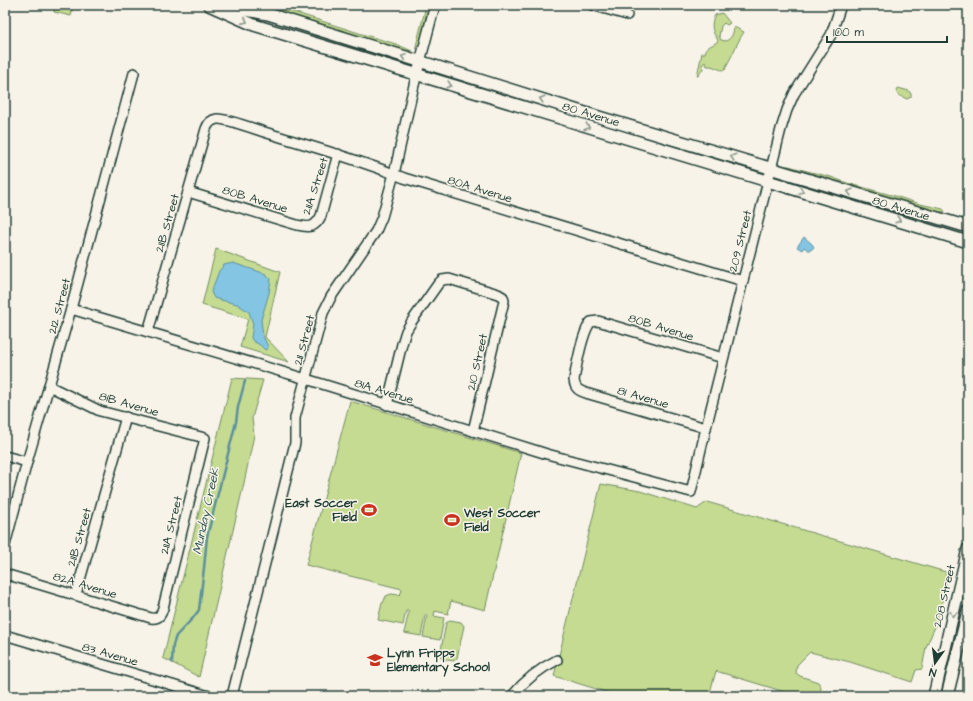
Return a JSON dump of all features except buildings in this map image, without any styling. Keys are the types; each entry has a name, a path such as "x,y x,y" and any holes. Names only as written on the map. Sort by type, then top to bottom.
{"main road":[{"name":"80 Avenue","path":"209,5 254,25 968,242"},
{"name":"80 Avenue","path":"218,5 268,14 771,169 968,227"},
{"name":"208 Street","path":"934,696 968,549"},
{"path":"947,696 968,611"}],"street":[{"name":"211 Street","path":"232,696 295,443 295,418 323,313 331,297 376,231 382,217 394,174 435,5"},
{"path":"592,5 627,15"},
{"name":"209 Street","path":"691,492 780,129 794,94 831,35 841,5"},
{"name":"212 Street","path":"5,545 71,309 134,73"},
{"name":"80A Avenue","path":"211,121 221,119 338,154 404,178 743,281"},
{"name":"211B Street","path":"148,332 206,129 211,121"},
{"name":"211A Street","path":"314,225 320,216 338,154"},
{"name":"80B Avenue","path":"188,192 300,226 310,227 314,225"},
{"name":"210 Street","path":"387,405 406,331 442,280 449,279 498,294 504,301 473,431"},
{"name":"81A Avenue","path":"71,309 547,454 691,492"},
{"name":"80B Avenue","path":"575,387 575,374 586,329 588,324 594,320 723,358"},
{"name":"81B Avenue","path":"49,386 100,411 205,438"},
{"name":"81 Avenue","path":"575,387 589,394 706,428"},
{"name":"211B Street","path":"76,594 126,417"},
{"name":"211A Street","path":"159,617 164,608 205,438"},
{"path":"5,456 27,462"},
{"name":"82A Avenue","path":"5,574 76,594 151,618 159,617"},
{"name":"83 Avenue","path":"5,635 209,696"},
{"path":"512,696 524,682 557,660"}],"green space":[{"path":"55,5 74,5 71,16 54,12"},
{"path":"253,5 265,5 281,8 396,44 412,51 404,51"},
{"path":"425,10 427,12 420,42 416,49 416,46"},
{"path":"722,13 730,23 727,25 724,23 721,26 719,36 721,40 726,41 730,39 733,34 734,27 744,32 725,70 707,66 705,62 702,65 703,69 697,76 702,53 705,53 708,47 718,40 714,34 712,25 715,15"},
{"path":"898,88 909,91 911,97 907,99 898,95 896,91"},
{"path":"786,166 831,177 920,204 943,209 945,212 939,212 790,169"},
{"path":"216,249 280,272 265,337 289,362 240,347 248,319 202,305"},
{"path":"232,378 263,380 252,418 254,435 244,483 199,677 163,658"},
{"path":"350,401 521,453 485,610 451,601 448,614 435,611 434,616 444,618 440,640 423,637 427,615 425,615 421,636 404,633 409,611 406,611 403,625 378,620 382,603 386,596 391,594 399,595 402,589 306,565"},
{"path":"601,484 640,491 697,509 707,502 946,572 946,593 940,607 935,627 926,647 922,669 916,670 912,682 850,662 810,652 797,665 796,673 800,676 818,682 821,687 820,696 798,696 716,671 709,696 619,696 554,676"},
{"path":"450,620 461,622 464,626 457,658 454,661 442,659 440,655 446,623"}],"water":[{"path":"804,237 814,247 811,250 804,247 802,250 797,247"},
{"path":"233,263 266,274 271,279 269,293 261,320 263,336 268,347 265,350 251,338 253,324 249,312 237,304 214,298 211,292 219,271 224,265"}],"waterway":[{"name":"Munday Creek","path":"172,662 173,645 176,636 199,610 207,537 245,381"}],"place":[{"name":"East Soccer Field","path":"369,510"},
{"name":"West Soccer Field","path":"452,520"},
{"name":"Lynn Fripps Elementary School","path":"375,660"}]}
